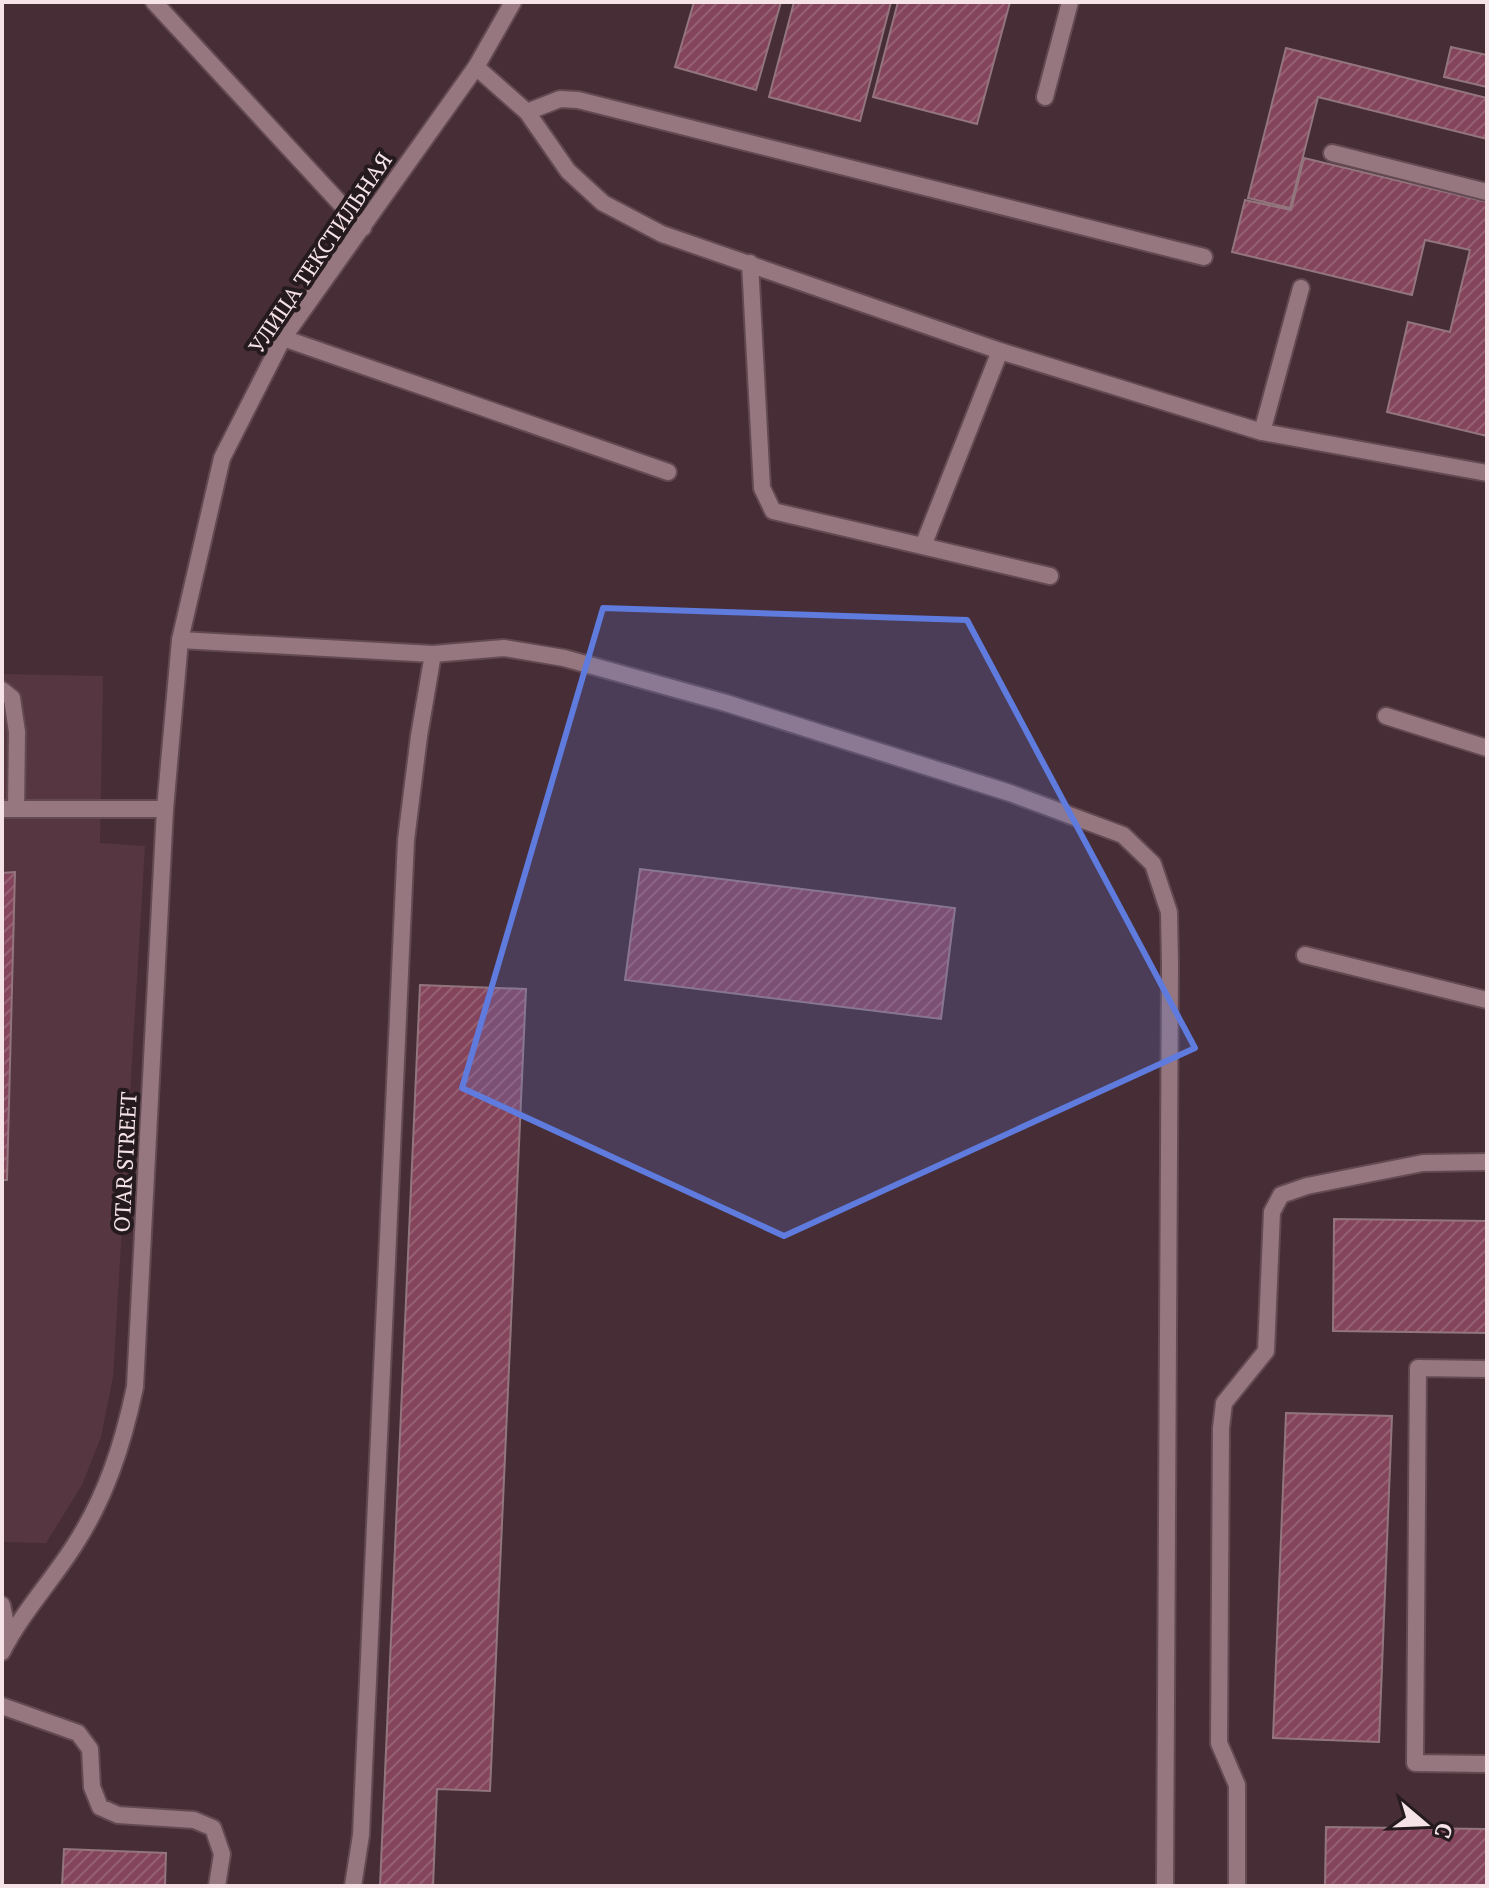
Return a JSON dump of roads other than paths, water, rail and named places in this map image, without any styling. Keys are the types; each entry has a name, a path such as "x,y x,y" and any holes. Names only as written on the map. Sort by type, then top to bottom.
{"street":[{"path":"154,2 363,228"},
{"name":"УЛИЦА ТЕКСТИЛЬНАЯ","path":"180,640 222,458 283,338 476,67 513,2"},
{"path":"1045,97 1070,2"},
{"path":"476,67 527,112 568,171 603,203 662,234 1000,351 1262,432 1487,473"},
{"path":"527,112 560,99 578,100 1204,257"},
{"path":"1332,153 1487,192"},
{"path":"750,263 762,488 773,511 1050,576"},
{"path":"1262,432 1301,288"},
{"path":"283,338 668,472"},
{"path":"923,546 1000,351"},
{"path":"180,640 433,654 504,648 564,658 726,703 1079,817 1123,835 1153,864 1169,912 1170,965 1165,1886"},
{"name":"OTAR STREET","path":"6,1646 76,1544 107,1487 125,1436 135,1387 165,809 180,640"},
{"path":"353,1886 361,1835 406,840 433,654"},
{"path":"2,690 12,698 17,732 9,809 165,809"},
{"path":"1386,716 1487,748"},
{"path":"1305,955 1487,1000"},
{"path":"1237,1886 1237,1785 1219,1743 1221,1428 1224,1403 1266,1351 1272,1212 1281,1195 1307,1186 1423,1163 1487,1162"},
{"path":"1487,1369 1418,1368 1415,1763 1487,1764"},
{"path":"2,1605 6,1646"},
{"path":"2,1706 78,1733 90,1749 92,1787 100,1807 118,1815 194,1820 213,1828 222,1854 217,1886"}]}
